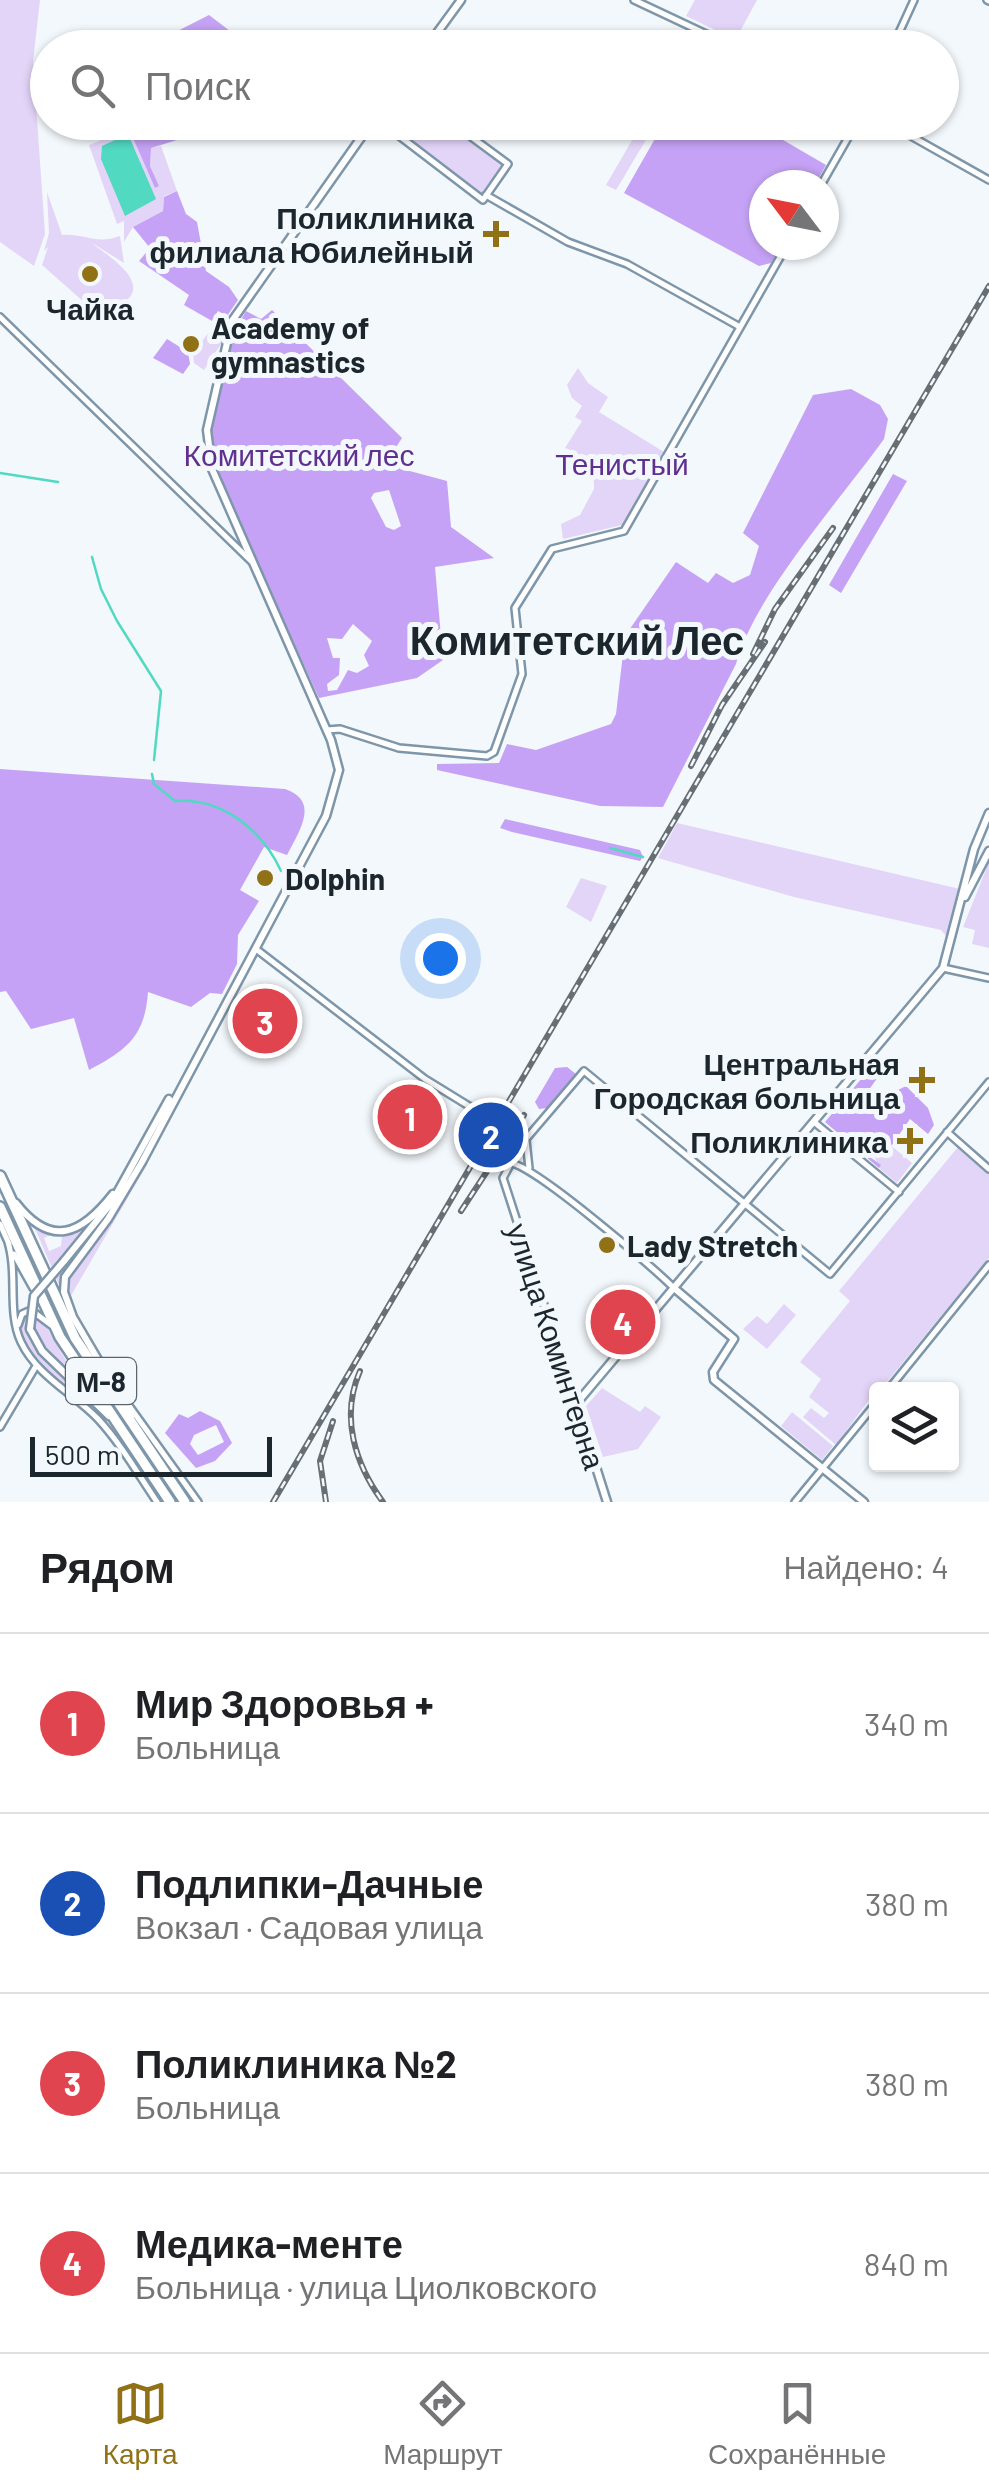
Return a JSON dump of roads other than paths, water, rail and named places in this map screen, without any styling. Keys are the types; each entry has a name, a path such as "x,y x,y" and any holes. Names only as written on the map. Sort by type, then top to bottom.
{"highway":[{"name":"М-8","path":"0,1177 75,1338 185,1502"},
{"name":"М-8","path":"0,1206 60,1337 110,1418 170,1502"}],"main road":[{"path":"439,30 460,0"},
{"path":"151,1452 73,1317 64,1292 66,1273 125,1190 334,798 338,762 327,730 212,469 206,445 226,337 244,303 359,140"},
{"path":"576,1404 943,968 974,849 989,813"},
{"path":"964,898 989,851"},
{"path":"110,1418 42,1351 30,1329 34,1296 101,1219 190,1066"},
{"path":"0,1177 34,1224 66,1232 98,1212 133,1165"},
{"path":"674,1288 734,1344 712,1376 864,1502"},
{"name":"улица Коминтерна","path":"576,1404 607,1502"}],"street":[{"path":"634,0 698,30"},
{"path":"900,30 914,0"},
{"path":"405,140 485,198 566,241 627,264 740,327"},
{"path":"475,140 508,164 485,198"},
{"path":"830,170 847,140"},
{"path":"918,140 989,180"},
{"path":"327,730 340,729 399,748 492,754 521,682 515,608 552,549 624,531 778,260"},
{"path":"0,317 253,563"},
{"path":"237,547 244,540"},
{"path":"974,849 989,851"},
{"path":"969,868 980,868"},
{"path":"254,947 425,1079 478,1111"},
{"path":"943,968 989,978"},
{"path":"509,1163 584,1071 830,1274 989,1082"},
{"path":"814,1122 899,1192"},
{"path":"947,1132 989,1169"},
{"path":"522,1148 534,1174"},
{"path":"509,1163 522,1165 534,1174 674,1288"},
{"name":"улица Коминтерна","path":"509,1163 504,1178 506,1190 576,1404"},
{"path":"0,1224 38,1296"},
{"path":"27,1238 73,1317"},
{"path":"8,1242 15,1265 18,1333 36,1366 106,1429 157,1502"},
{"path":"894,1382 989,1265"},
{"path":"18,1333 20,1318 31,1310 60,1337"},
{"path":"0,1427 36,1366"},
{"path":"26,1382 37,1374 51,1378"},
{"path":"119,1392 198,1502"},
{"path":"796,1502 869,1412"}],"waterway":[{"path":"0,473 58,482"},
{"path":"92,557 101,589 117,621 161,691 154,760"},
{"path":"152,774 154,784 175,801 209,804 238,819 263,842 281,871"},
{"path":"610,848 643,857"}],"railway":[{"path":"273,1502 989,286"},
{"path":"753,654 775,609 833,528"},
{"path":"691,766 722,705 765,642"},
{"path":"461,1211 524,1115"},
{"path":"360,1371 354,1388 351,1423 358,1456 383,1502"},
{"path":"326,1502 320,1461 333,1421"}],"place":[{"name":"Поликлиника филиала Юбилейный","path":"496,234"},
{"name":"Чайка","path":"90,274"},
{"name":"Academy of gymnastics","path":"191,344"},
{"name":"Dolphin","path":"265,878"},
{"name":"Поликлиника №2","path":"265,1021"},
{"name":"Центральная Городская больница","path":"922,1080"},
{"name":"Мир Здоровья +","path":"410,1117"},
{"name":"Подлипки-Дачные","path":"491,1135"},
{"name":"Поликлиника","path":"910,1141"},
{"name":"Lady Stretch","path":"607,1245"},
{"name":"Медика-менте","path":"623,1322"}],"district":[{"name":"Комитетский Лес","path":"577,639"}],"park label":[{"name":"Комитетский лес","path":"299,454"},
{"name":"Тенистый","path":"622,463"}]}
